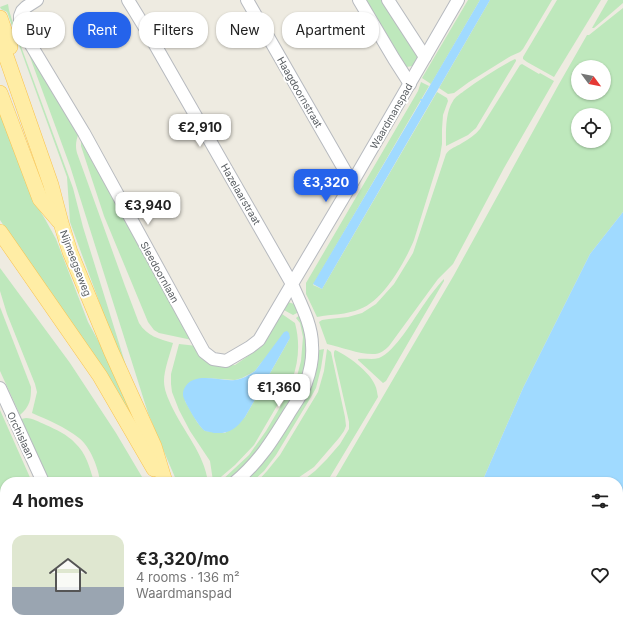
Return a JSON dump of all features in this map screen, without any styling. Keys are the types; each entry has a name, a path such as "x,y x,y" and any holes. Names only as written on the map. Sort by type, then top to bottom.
{"main road":[{"path":"0,18 30,108 28,119"},
{"name":"Nijmeegseweg","path":"0,39 51,184 70,252 111,351 154,446 163,477"},
{"path":"0,93 40,199 61,223"},
{"path":"0,232 100,376 145,451 158,477"}],"street":[{"name":"Sleedoornlaan","path":"38,0 22,11 20,16 22,26 31,45 84,133 204,352 213,359 226,361 250,347 258,340 292,284"},
{"name":"Hazelaarstraat","path":"128,0 292,284"},
{"name":"Haagdoornstraat","path":"247,0 352,183"},
{"path":"360,0 410,84"},
{"path":"388,0 425,56"},
{"name":"Waardmanspad","path":"292,284 458,0"},
{"path":"240,477 256,462 268,447 300,395 308,379 312,360 310,328 292,284"},
{"name":"Orchislaan","path":"0,388 41,477"}],"green space":[{"path":"364,0 383,0 418,56 417,61 413,66 406,67 379,24 379,12 372,12"},
{"path":"468,0 480,0 431,84 422,78"},
{"path":"490,0 552,0 520,52 469,82 454,93 448,94 439,88"},
{"path":"557,0 601,0 554,77 527,62 523,59 523,57"},
{"path":"608,0 623,0 623,3 594,28 592,28"},
{"path":"8,4 12,26 7,12 0,7"},
{"path":"623,8 623,212 590,254 523,388 484,477 336,477 454,275 571,63 571,100 611,100 611,60 573,60 587,35 589,35"},
{"path":"20,48 22,48 73,188 83,227 131,382 131,389 70,222 67,177"},
{"path":"27,49 79,133 76,143 77,153 139,323 150,334 173,343 165,372 165,391 176,415 198,452 207,477 175,477 148,413 70,166"},
{"path":"515,59 516,61 476,128 468,135 446,146 447,117 450,106 454,100 459,94 481,79"},
{"path":"522,64 554,81 504,168 453,264 438,279 389,346 382,352 369,354 327,344 319,322 322,320 348,317 362,313 376,304 394,284 413,253 446,154 451,149 472,137 480,129"},
{"path":"421,82 429,86 313,285 322,289 437,92 447,98 448,101 443,115 442,144 440,156 414,240 405,259 392,280 369,305 349,312 317,317 306,294 306,283 418,91"},
{"path":"0,113 34,201 56,239 88,322 119,379 151,447 0,220"},
{"path":"81,140 86,145 85,149 193,337 192,340 159,333 154,330 148,322 104,216 81,146"},
{"path":"0,268 70,363 116,433 142,477 99,477 93,458 87,446 79,438 62,427 32,413 37,392 35,384 7,314 0,291"},
{"path":"444,279 386,381 383,383 358,359 374,359 385,355 398,342 431,294"},
{"path":"288,302 294,304 299,312 293,315 282,309"},
{"path":"0,307 31,387 29,402 26,409 20,415 0,371"},
{"path":"282,314 295,323 298,337 298,352 292,380 254,445 221,477 212,477 210,461 190,431 179,410 172,392 171,374 179,344 197,346 209,360 221,366 235,365 261,347","holes":["290,338 245,417 225,433 205,431 197,422 185,401 189,383 205,378 235,380 242,378 255,371 261,363"]},
{"path":"300,315 306,331 308,354 302,381 260,451 234,477 225,477 249,455 266,431 296,380 301,361 303,337 300,323 296,318"},
{"path":"324,349 316,388 276,455 264,471 257,477 249,477 268,456 306,395 317,352"},
{"path":"327,349 331,352 345,417 346,426 344,431 314,467 299,477 262,477 280,455 318,392 324,371"},
{"path":"335,350 352,360 368,375 376,386 378,397 330,477 307,477 327,459 340,444 349,429 349,422 334,352"},
{"path":"0,410 30,477 0,477"},
{"path":"21,419 34,419 53,428 72,440 85,456 92,477 48,477"}],"water":[{"path":"480,0 490,0 322,289 313,284 421,101 420,99 422,99"},
{"path":"623,212 623,477 484,477 523,388 590,254"},
{"path":"287,331 290,338 242,421 228,432 214,433 205,431 192,414 184,398 183,390 188,383 200,378 235,380 246,377 255,371 284,332"}]}
